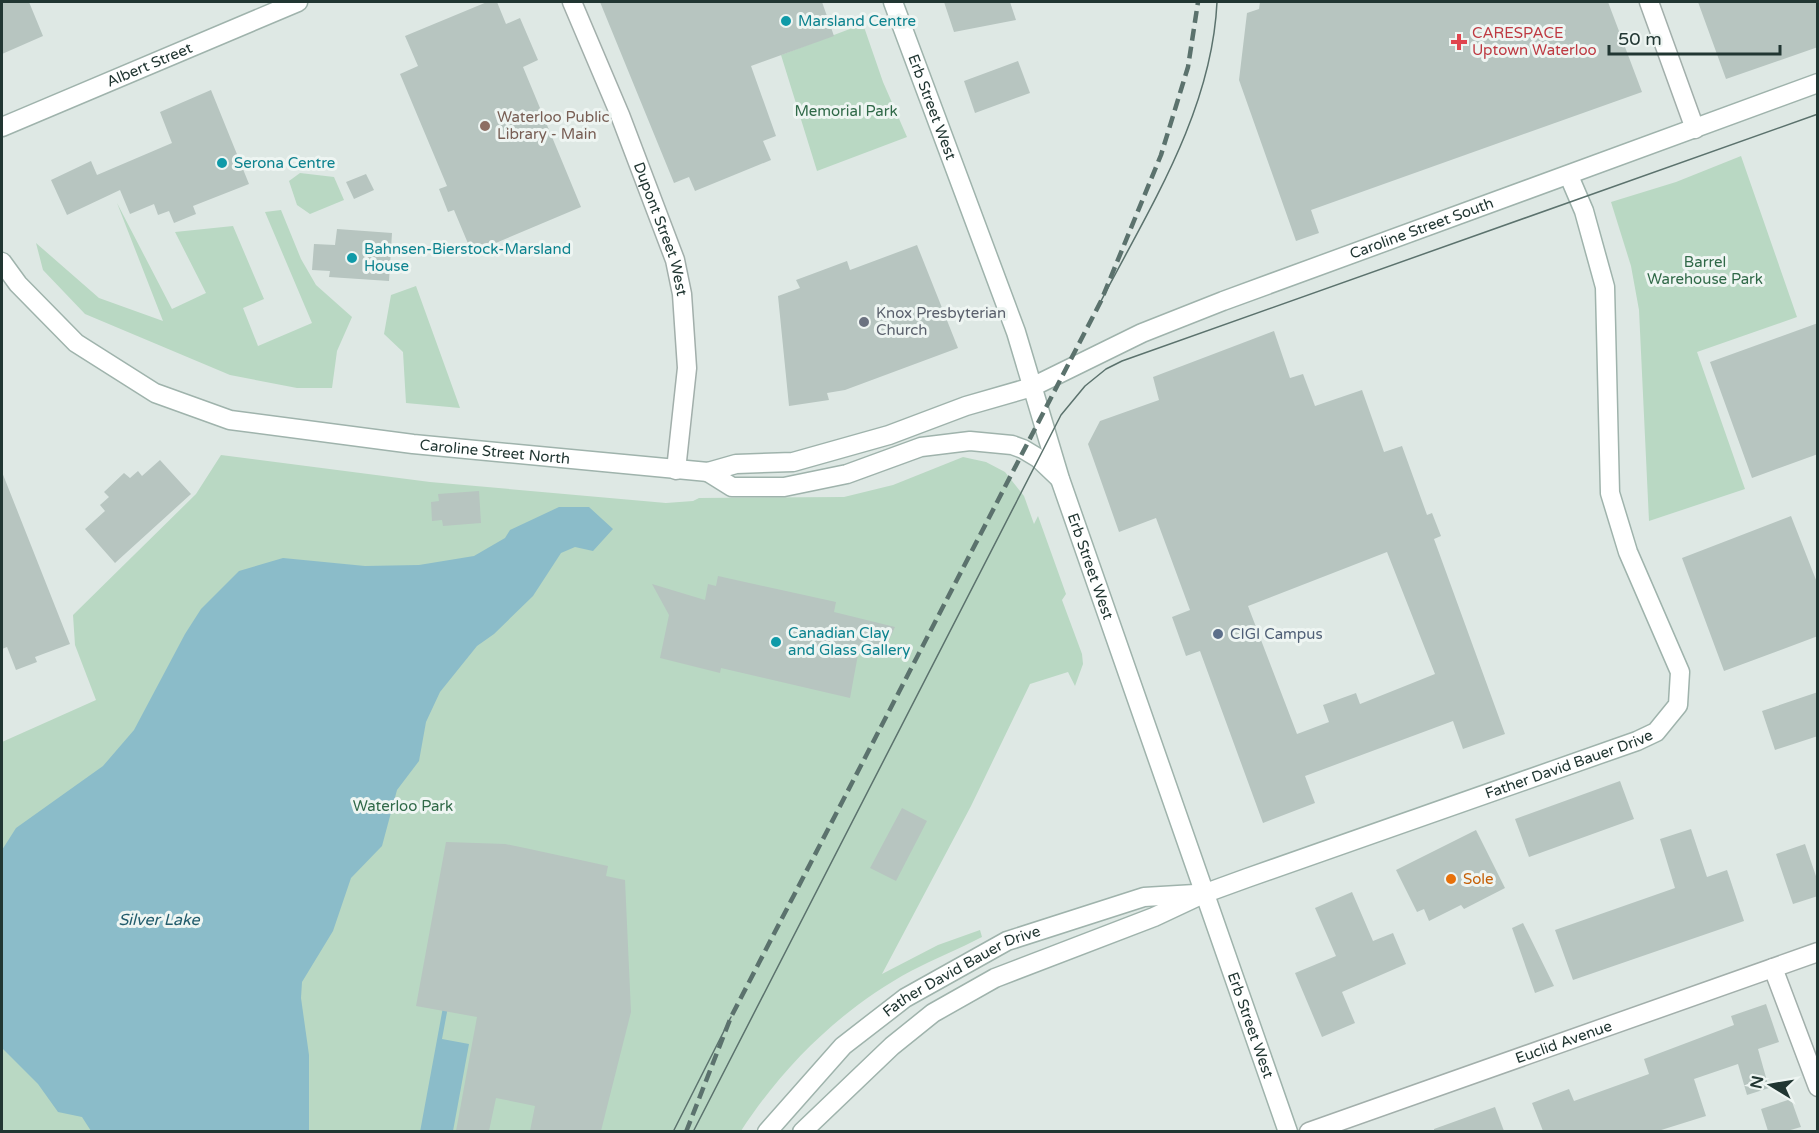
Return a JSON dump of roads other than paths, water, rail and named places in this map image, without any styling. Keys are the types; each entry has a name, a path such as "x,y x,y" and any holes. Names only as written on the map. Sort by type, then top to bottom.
{"street":[{"name":"Albert Street","path":"8,124 298,2"},
{"name":"Dupont Street West","path":"572,2 620,115 675,260 682,294 687,368 676,470"},
{"name":"Erb Street West","path":"893,2 1016,332 1060,479 1203,894 1288,1131"},
{"path":"1649,2 1695,129"},
{"name":"Caroline Street South","path":"1032,387 1162,325 1818,84"},
{"path":"2,138 8,124"},
{"name":"Father David Bauer Drive","path":"802,1131 892,1046 933,1013 996,978 1154,917 1203,894 1637,741 1656,732 1678,705 1680,672 1628,552 1611,493 1605,286 1584,211 1569,176"},
{"name":"Caroline Street North","path":"2,262 18,284 76,343 155,393 230,420 402,442 708,472 736,464 793,462 889,435 1032,387"},
{"path":"708,472 732,487 784,487 847,474 921,447 982,441 1012,445 1023,449 1038,458 1060,479"},
{"name":"Father David Bauer Drive","path":"767,1131 843,1046 905,998 997,947 1071,919 1144,897 1203,894"},
{"name":"Euclid Avenue","path":"1309,1131 1818,952"},
{"path":"1773,968 1818,1087"}],"water":[{"name":"Silver Lake","path":"559,507 589,507 613,529 593,551 575,547 561,553 533,596 494,634 477,646 440,692 426,722 419,761 397,790 382,846 351,878 333,931 302,982 301,998 309,1055 309,1131 91,1131 82,1117 58,1112 38,1084 2,1048 2,850 16,828 103,766 134,730 185,634 201,609 239,571 283,558 365,566 419,565 474,556 505,538 510,530"},
{"path":"469,866 474,867 442,1039 469,1044 453,1131 420,1132"}],"tram line":[{"path":"1101,301 1158,194 1191,120 1204,81 1213,42 1217,2"},
{"path":"693,1132 1061,415 1085,386 1106,369 1122,361 1818,114"},
{"path":"673,1132 731,1017"}],"railway":[{"path":"686,1132 731,1017 1101,301 1161,155 1188,67 1198,2"}],"place":[{"name":"Marsland Centre","path":"786,21"},
{"name":"CARESPACE Uptown Waterloo","path":"1459,42"},
{"name":"Waterloo Public Library - Main","path":"485,126"},
{"name":"Serona Centre","path":"222,163"},
{"name":"Bahnsen-Bierstock-Marsland House","path":"352,258"},
{"name":"Knox Presbyterian Church","path":"864,322"},
{"name":"CIGI Campus","path":"1218,634"},
{"name":"Canadian Clay and Glass Gallery","path":"776,642"},
{"name":"Sole","path":"1451,879"}],"park label":[{"name":"Memorial Park","path":"846,111"},
{"name":"Barrel Warehouse Park","path":"1705,270"},
{"name":"Waterloo Park","path":"403,806"}]}
